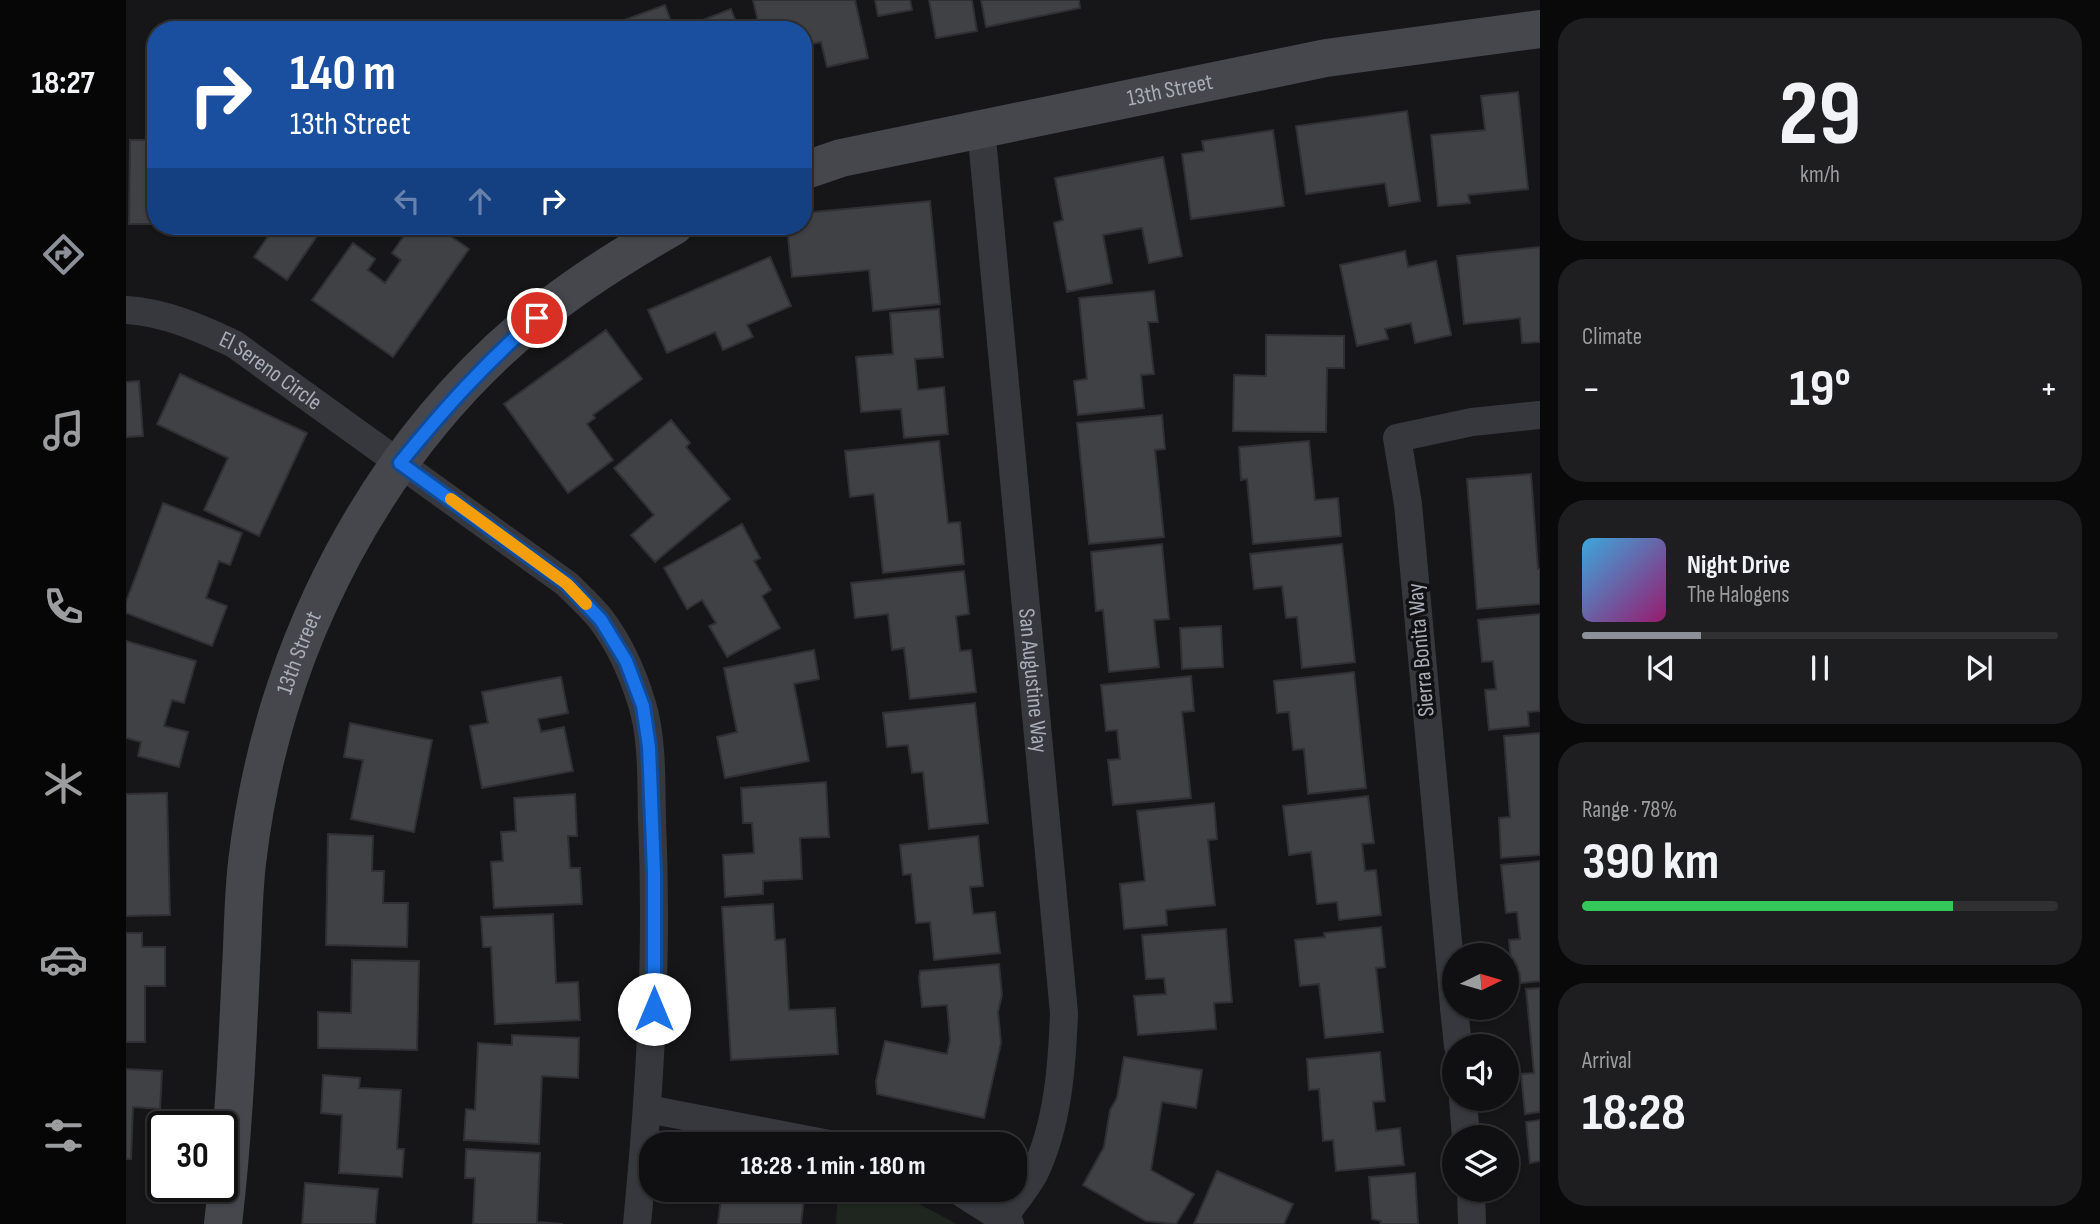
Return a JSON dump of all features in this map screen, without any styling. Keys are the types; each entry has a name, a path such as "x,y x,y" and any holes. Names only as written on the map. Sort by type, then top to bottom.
{"street":[{"name":"13th Street","path":"812,168 841,158 981,128 1326,58 1540,29"},
{"name":"San Augustine Way","path":"981,128 1064,1013 1062,1066 1051,1124 1034,1174 1006,1221"},
{"name":"13th Street","path":"223,1224 231,1157 247,866 256,796 294,659 323,593 356,530 400,463 458,393 508,343 551,306 621,256 658,235"},
{"name":"El Sereno Circle","path":"126,310 192,324 234,344 567,584 601,620 626,661 643,706 650,761 654,886 654,1009 637,1224"},
{"name":"Sierra Bonita Way","path":"1448,943 1408,504 1397,438 1472,422 1540,415"},
{"path":"648,1109 767,1132"},
{"path":"976,1202 1006,1221"},
{"path":"1471,1202 1472,1224"}],"shaded area":[{"path":"837,1202 915,1202 957,1224 836,1224"}],"building":[{"path":"753,0 855,0 868,58 827,67 821,42 812,44 812,21 758,21"},
{"path":"875,0 910,0 912,10 878,16"},
{"path":"929,0 972,0 977,31 936,38"},
{"path":"981,0 1079,0 1080,8 986,27"},
{"path":"665,5 671,21 624,21"},
{"path":"731,9 736,21 700,21"},
{"path":"1518,92 1528,189 1468,195 1470,203 1438,206 1431,135 1485,130 1481,96"},
{"path":"1407,111 1420,201 1389,206 1385,183 1306,194 1296,126"},
{"path":"1273,130 1284,206 1191,219 1182,154 1204,151 1202,141"},
{"path":"130,140 147,140 147,224 129,224"},
{"path":"1163,157 1182,256 1149,263 1142,228 1103,235 1112,283 1067,292 1054,223 1063,220 1055,178"},
{"path":"930,201 940,304 873,311 869,270 792,277 788,235 812,235 812,212"},
{"path":"269,235 318,235 287,280 254,257"},
{"path":"405,235 449,235 469,249 393,357 312,300 353,243 375,259 368,270 385,283 401,260 392,253"},
{"path":"1540,247 1540,342 1522,343 1520,318 1464,324 1457,256"},
{"path":"1405,251 1408,267 1436,261 1451,335 1415,343 1411,323 1385,329 1388,339 1357,346 1340,265"},
{"path":"770,257 791,306 747,325 753,337 723,350 715,332 667,353 648,310"},
{"path":"1154,291 1158,322 1148,322 1154,374 1141,375 1144,408 1078,415 1074,381 1087,379 1079,298"},
{"path":"939,309 943,357 915,359 918,390 944,387 948,434 904,438 901,409 861,412 856,357 893,354 890,313"},
{"path":"606,330 642,379 593,415 595,418 587,424 613,460 568,493 504,404"},
{"path":"1266,335 1344,336 1344,368 1327,368 1326,432 1233,431 1234,375 1266,376"},
{"path":"180,374 307,433 259,536 204,510 228,458 157,424"},
{"path":"139,381 143,436 126,437 126,382"},
{"path":"1162,415 1165,449 1155,450 1164,537 1089,544 1077,423"},
{"path":"671,420 690,443 686,447 730,499 655,562 631,535 654,515 614,468"},
{"path":"939,441 948,523 960,522 964,564 883,573 874,494 850,497 845,451"},
{"path":"1309,441 1315,500 1338,498 1341,536 1253,544 1247,479 1241,480 1239,447"},
{"path":"1531,474 1540,569 1540,604 1477,609 1467,479"},
{"path":"163,503 242,533 230,565 219,561 206,598 227,606 212,646 126,613 126,602"},
{"path":"742,524 760,558 754,561 771,590 762,596 780,628 727,657 709,626 716,623 702,600 687,609 664,568"},
{"path":"1162,544 1169,619 1154,620 1159,667 1109,672 1103,610 1096,611 1091,552"},
{"path":"1342,544 1355,662 1302,668 1297,617 1286,618 1282,586 1254,589 1250,554"},
{"path":"964,571 969,614 956,616 960,651 971,650 976,692 910,699 904,648 892,650 888,614 855,618 851,583"},
{"path":"1540,614 1540,711 1528,712 1529,726 1489,730 1485,690 1496,689 1493,661 1482,662 1478,620"},
{"path":"1221,626 1223,667 1182,669 1180,628"},
{"path":"126,641 196,661 184,703 172,700 164,726 188,732 179,767 138,756 141,742 126,738"},
{"path":"814,650 819,679 794,684 809,761 725,778 717,737 737,732 724,668"},
{"path":"1354,672 1366,788 1308,794 1304,749 1293,750 1289,712 1277,713 1274,681"},
{"path":"1191,676 1194,711 1182,712 1191,798 1113,805 1108,760 1120,759 1117,730 1106,731 1101,685"},
{"path":"561,677 568,713 538,719 541,732 564,727 573,771 482,788 470,726 488,723 482,692"},
{"path":"975,703 988,823 929,829 923,772 912,773 908,745 887,747 883,713"},
{"path":"350,723 432,740 414,832 351,819 363,760 344,757"},
{"path":"1540,733 1540,855 1501,858 1499,818 1510,817 1504,736"},
{"path":"826,782 829,837 800,838 802,879 763,881 763,894 725,897 723,855 754,853 752,823 743,823 741,788"},
{"path":"167,793 170,915 126,916 126,794"},
{"path":"575,794 577,836 568,836 570,868 580,868 582,904 494,908 491,862 503,861 501,832 516,831 514,798"},
{"path":"1368,796 1374,843 1362,844 1365,871 1376,870 1381,915 1339,920 1337,902 1317,904 1311,852 1289,855 1283,806"},
{"path":"1214,803 1217,839 1208,840 1215,905 1166,910 1167,925 1124,929 1120,884 1145,881 1137,811"},
{"path":"328,834 373,836 372,871 384,871 383,903 408,903 407,947 326,945"},
{"path":"978,836 983,886 970,887 973,914 995,912 1000,953 934,960 930,922 916,923 911,874 903,875 900,845"},
{"path":"1540,861 1540,981 1519,983 1519,943 1509,943 1509,940 1520,939 1517,912 1506,913 1501,865"},
{"path":"773,904 775,940 785,939 789,1010 835,1008 838,1054 731,1060 722,907"},
{"path":"553,914 556,983 578,982 580,1020 495,1024 491,947 483,947 481,917"},
{"path":"1381,927 1385,967 1376,968 1383,1032 1325,1038 1319,984 1300,986 1295,940 1325,937 1324,933"},
{"path":"1226,929 1232,1002 1214,1003 1216,1029 1138,1035 1134,996 1166,994 1164,978 1146,979 1142,935"},
{"path":"126,933 142,933 142,947 165,947 165,986 145,986 145,1042 126,1042"},
{"path":"352,960 419,961 417,1050 318,1048 318,1012 351,1013"},
{"path":"999,964 1002,995 998,1012 1001,1043 984,1118 877,1094 876,1081 885,1041 947,1054 950,1040 947,1005 922,1007 920,971"},
{"path":"1540,988 1540,1112 1525,1114 1521,1074 1534,1073 1526,989"},
{"path":"512,1035 579,1038 578,1078 542,1076 539,1144 464,1140 466,1109 475,1110 478,1043 512,1045"},
{"path":"1380,1052 1385,1101 1373,1102 1376,1131 1400,1128 1404,1165 1336,1171 1333,1140 1323,1141 1319,1089 1309,1090 1307,1059"},
{"path":"1124,1057 1202,1070 1196,1108 1162,1102 1151,1170 1194,1194 1176,1224 1146,1221 1083,1185 1104,1147 1110,1110 1117,1098"},
{"path":"126,1069 162,1071 160,1109 133,1107 131,1159 126,1159"},
{"path":"323,1075 360,1078 359,1088 401,1090 397,1149 404,1149 402,1177 339,1173 342,1115 321,1113"},
{"path":"1540,1120 1540,1161 1530,1163 1526,1122"},
{"path":"466,1149 540,1153 537,1222 563,1224 473,1224 475,1178 465,1178"},
{"path":"1217,1171 1293,1204 1284,1224 1194,1224"},
{"path":"1415,1173 1418,1224 1380,1224 1381,1221 1372,1219 1369,1177"},
{"path":"305,1183 378,1189 375,1224 302,1224"},
{"path":"721,1202 804,1202 801,1224 718,1224"}],"slow traffic":[{"path":"451,499 567,584 586,604"}],"route":[{"path":"537,318 458,393 400,463 567,584 601,620 626,661 643,706 649,747 654,872 654,1009"}]}
